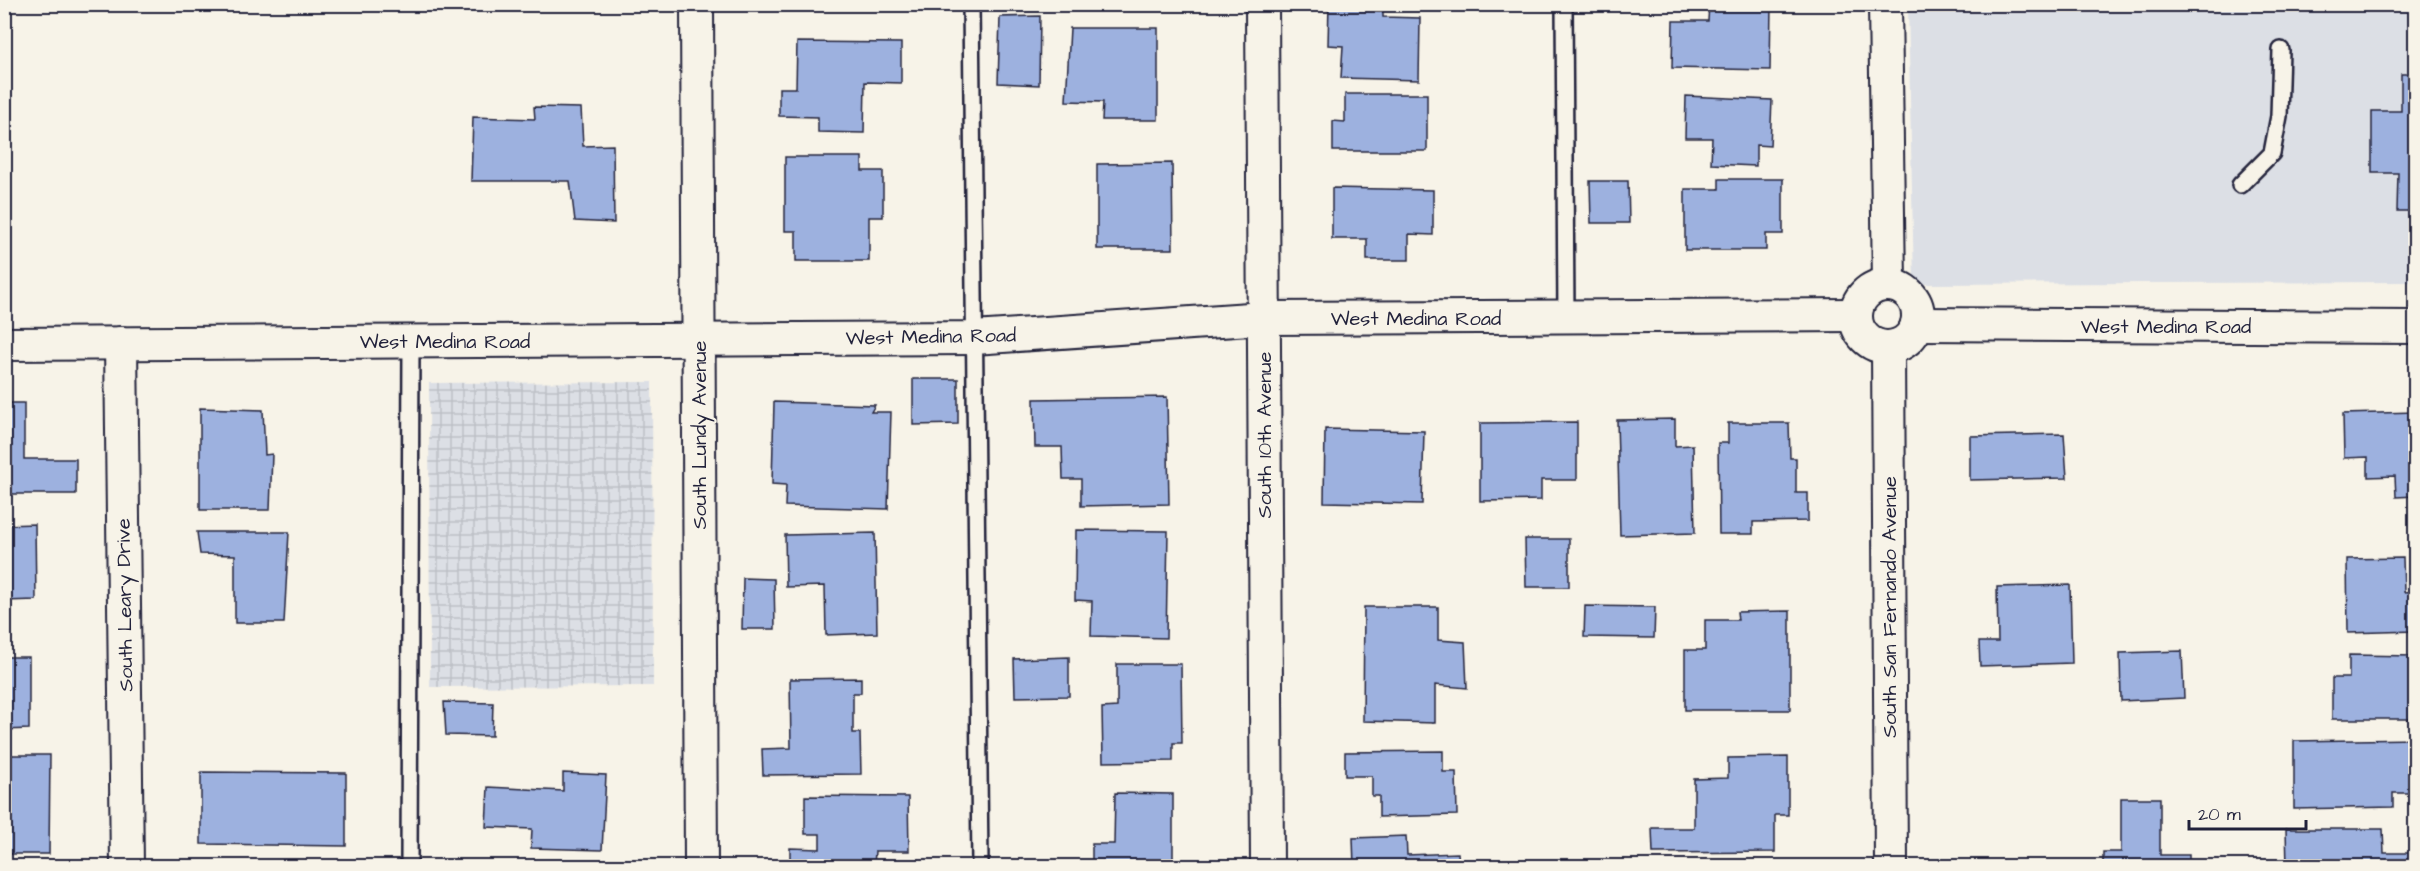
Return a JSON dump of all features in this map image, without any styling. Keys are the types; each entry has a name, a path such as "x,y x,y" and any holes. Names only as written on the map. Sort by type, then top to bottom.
{"street":[{"name":"South Lundy Avenue","path":"697,4 701,867"},
{"name":"South 10th Avenue","path":"1262,4 1267,867"},
{"path":"1886,4 1889,284"},
{"path":"1889,284 1909,293 1918,311 1917,324 1907,340 1888,347 1878,346 1862,334 1856,315 1858,305 1870,289 1889,284"},
{"name":"West Medina Road","path":"4,344 974,338 1264,318 1856,315"},
{"name":"West Medina Road","path":"1917,324 2415,327"},
{"name":"South Leary Drive","path":"121,343 127,867"},
{"name":"South San Fernando Avenue","path":"1888,347 1891,867"}],"lane":[{"path":"971,4 980,867"},
{"path":"1564,4 1566,318"},
{"path":"2240,185 2272,153 2279,116 2281,50"},
{"path":"410,867 411,341"}],"shaded area":[{"path":"1908,5 2415,5 2415,282 1914,284"},
{"path":"652,382 653,686 430,687 429,383"}],"building":[{"path":"1329,4 1383,4 1383,17 1420,18 1419,80 1341,78 1343,46 1328,45"},
{"path":"1709,4 1771,4 1770,70 1672,68 1673,21 1708,21"},
{"path":"1040,16 1039,85 998,83 1000,17"},
{"path":"1070,28 1158,28 1158,120 1102,120 1103,102 1066,101"},
{"path":"797,42 901,43 901,83 865,82 864,133 818,132 818,117 779,116 779,88 796,88"},
{"path":"2401,74 2416,74 2416,211 2397,211 2398,173 2372,173 2372,111 2401,111"},
{"path":"1345,94 1427,94 1427,151 1333,151 1333,121 1345,122"},
{"path":"1686,96 1772,100 1770,146 1756,145 1756,166 1711,164 1712,138 1685,138"},
{"path":"534,107 581,108 583,146 613,145 614,223 575,221 570,181 471,181 473,117 535,119"},
{"path":"785,157 862,157 862,171 883,171 883,217 869,217 869,261 796,261 796,231 785,231"},
{"path":"1172,163 1173,249 1097,249 1097,164"},
{"path":"1719,179 1783,179 1783,234 1766,234 1766,250 1685,250 1685,189 1719,189"},
{"path":"1590,181 1628,181 1629,223 1591,223"},
{"path":"1332,188 1433,190 1433,235 1409,234 1409,260 1367,260 1367,239 1332,239"},
{"path":"913,379 958,379 958,424 913,425"},
{"path":"1167,397 1169,504 1081,506 1081,479 1063,479 1062,447 1035,447 1034,399"},
{"path":"774,402 875,405 871,412 891,412 888,509 785,506 786,485 772,484"},
{"path":"4,403 24,403 24,459 76,459 76,494 4,494"},
{"path":"200,408 263,410 265,455 272,454 270,510 200,510"},
{"path":"2416,412 2416,496 2396,497 2395,476 2368,477 2368,457 2344,458 2343,414"},
{"path":"1675,419 1675,446 1693,445 1695,533 1620,535 1617,420"},
{"path":"1577,422 1577,480 1541,480 1541,500 1480,501 1480,423"},
{"path":"1728,423 1789,423 1790,458 1796,458 1796,493 1808,493 1808,521 1753,522 1753,534 1719,534 1718,443 1728,443"},
{"path":"1325,429 1424,431 1422,504 1324,502"},
{"path":"2064,434 2067,478 1970,480 1970,436"},
{"path":"35,524 36,600 4,601 4,525"},
{"path":"1076,530 1168,531 1166,638 1091,636 1092,601 1075,600"},
{"path":"197,532 289,532 284,623 235,623 235,555 200,554"},
{"path":"875,533 877,633 826,635 825,586 786,587 785,535"},
{"path":"1525,539 1569,539 1569,587 1526,587"},
{"path":"2403,558 2404,592 2415,591 2416,631 2348,633 2347,559"},
{"path":"743,578 774,579 775,629 742,629"},
{"path":"2070,585 2072,663 1980,666 1979,642 1998,642 1997,587"},
{"path":"1585,606 1655,607 1654,638 1584,637"},
{"path":"1364,607 1438,607 1438,640 1465,642 1467,688 1435,685 1435,723 1363,721"},
{"path":"1790,611 1790,710 1685,710 1685,650 1705,650 1705,620 1738,620 1737,612"},
{"path":"2182,651 2184,698 2121,701 2120,653"},
{"path":"2349,655 2416,656 2416,694 2411,694 2411,719 2332,719 2332,678 2349,678"},
{"path":"4,657 29,657 29,729 4,730"},
{"path":"1069,657 1069,696 1015,697 1014,659"},
{"path":"1117,664 1181,664 1182,743 1173,743 1173,761 1103,762 1102,708 1117,707"},
{"path":"861,678 861,693 853,693 853,733 860,733 861,774 763,775 762,749 791,748 790,679"},
{"path":"444,702 493,703 492,736 446,735"},
{"path":"2416,739 2416,793 2393,793 2393,807 2294,809 2294,741"},
{"path":"1443,751 1443,772 1456,772 1457,815 1379,817 1379,796 1372,796 1372,776 1345,776 1345,752"},
{"path":"4,755 50,755 49,854 4,854"},
{"path":"1788,757 1788,815 1775,815 1775,852 1653,853 1652,828 1694,828 1694,779 1728,778 1728,758"},
{"path":"201,772 346,773 346,846 201,844"},
{"path":"563,773 606,775 602,850 531,848 532,829 486,827 488,787 563,791"},
{"path":"1115,793 1173,794 1173,866 1092,866 1092,844 1114,844"},
{"path":"805,796 908,797 909,851 875,851 874,866 790,866 790,848 820,849 820,834 805,834"},
{"path":"2121,798 2160,798 2160,855 2189,855 2189,866 2103,866 2103,852 2121,852"},
{"path":"2286,829 2383,829 2384,853 2416,853 2416,866 2287,866"},
{"path":"1406,836 1407,855 1458,853 1459,866 1354,866 1353,838"}]}
